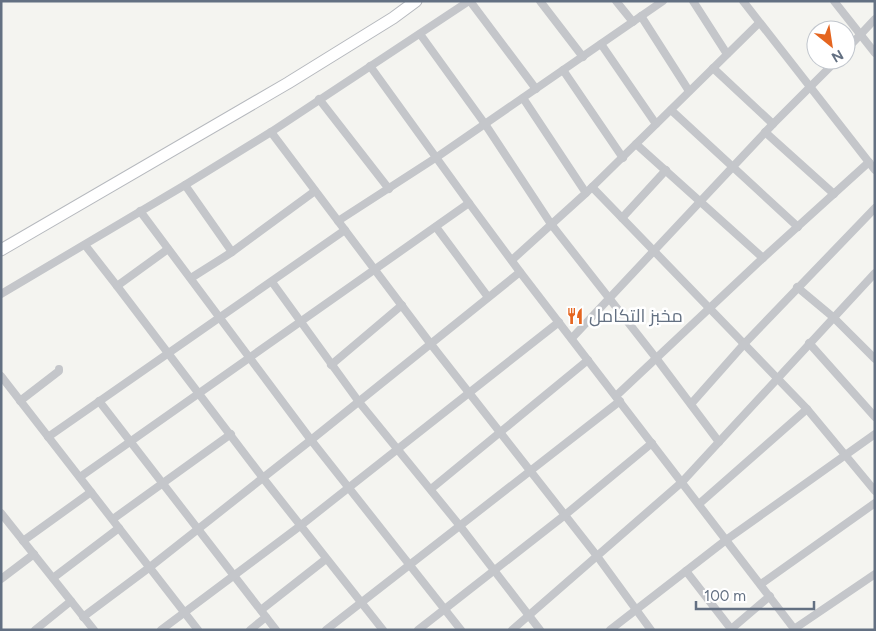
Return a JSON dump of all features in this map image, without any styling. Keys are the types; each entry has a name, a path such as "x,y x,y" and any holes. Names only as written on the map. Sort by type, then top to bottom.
{"street":[{"path":"1,250 288,83 393,18 416,1"},
{"path":"1,294 271,132 470,1 536,89"},
{"path":"540,1 583,57"},
{"path":"616,1 633,22"},
{"path":"338,221 437,157 663,1"},
{"path":"693,1 727,54"},
{"path":"743,1 875,170"},
{"path":"834,1 875,53"},
{"path":"641,16 689,91"},
{"path":"856,39 875,19"},
{"path":"512,260 589,190 759,23"},
{"path":"420,34 485,124 551,224 719,442"},
{"path":"601,44 656,124"},
{"path":"370,66 520,272 795,629 875,574"},
{"path":"713,68 773,124"},
{"path":"563,70 622,158"},
{"path":"572,338 765,132 827,70"},
{"path":"523,98 589,190 622,218 745,343 807,409 875,492"},
{"path":"318,100 389,189"},
{"path":"671,110 798,227"},
{"path":"271,132 430,343 597,556 651,630"},
{"path":"765,132 834,194"},
{"path":"636,144 763,258"},
{"path":"326,630 460,526 618,398 656,358 709,308 869,162"},
{"path":"622,218 666,170"},
{"path":"185,185 232,252"},
{"path":"191,278 232,252 315,191"},
{"path":"80,477 469,203"},
{"path":"690,404 745,343 875,208"},
{"path":"140,211 311,440 461,630"},
{"path":"436,227 488,297"},
{"path":"48,437 345,230"},
{"path":"85,245 169,352 198,394 231,434 300,526 383,630"},
{"path":"117,286 168,249"},
{"path":"84,617 263,478 520,272"},
{"path":"512,630 682,482 833,317 875,274"},
{"path":"272,282 359,402 460,526 540,630"},
{"path":"798,288 833,317 875,360"},
{"path":"331,365 402,305"},
{"path":"161,630 300,526 559,322"},
{"path":"809,343 875,417"},
{"path":"430,489 588,360"},
{"path":"20,401 59,371 59,369"},
{"path":"1,376 198,630"},
{"path":"99,401 276,630"},
{"path":"699,504 807,409"},
{"path":"113,519 231,434"},
{"path":"610,630 726,540 875,434"},
{"path":"418,630 565,515 652,443"},
{"path":"23,540 91,492"},
{"path":"761,584 875,503"},
{"path":"3,518 23,540 94,630"},
{"path":"53,578 119,528"},
{"path":"1,579 34,554"},
{"path":"261,610 326,559"},
{"path":"686,570 731,630 770,596"},
{"path":"35,630 71,601"},
{"path":"250,630 266,617"}],"place":[{"name":"مخبز التكامل","path":"575,316"}]}
